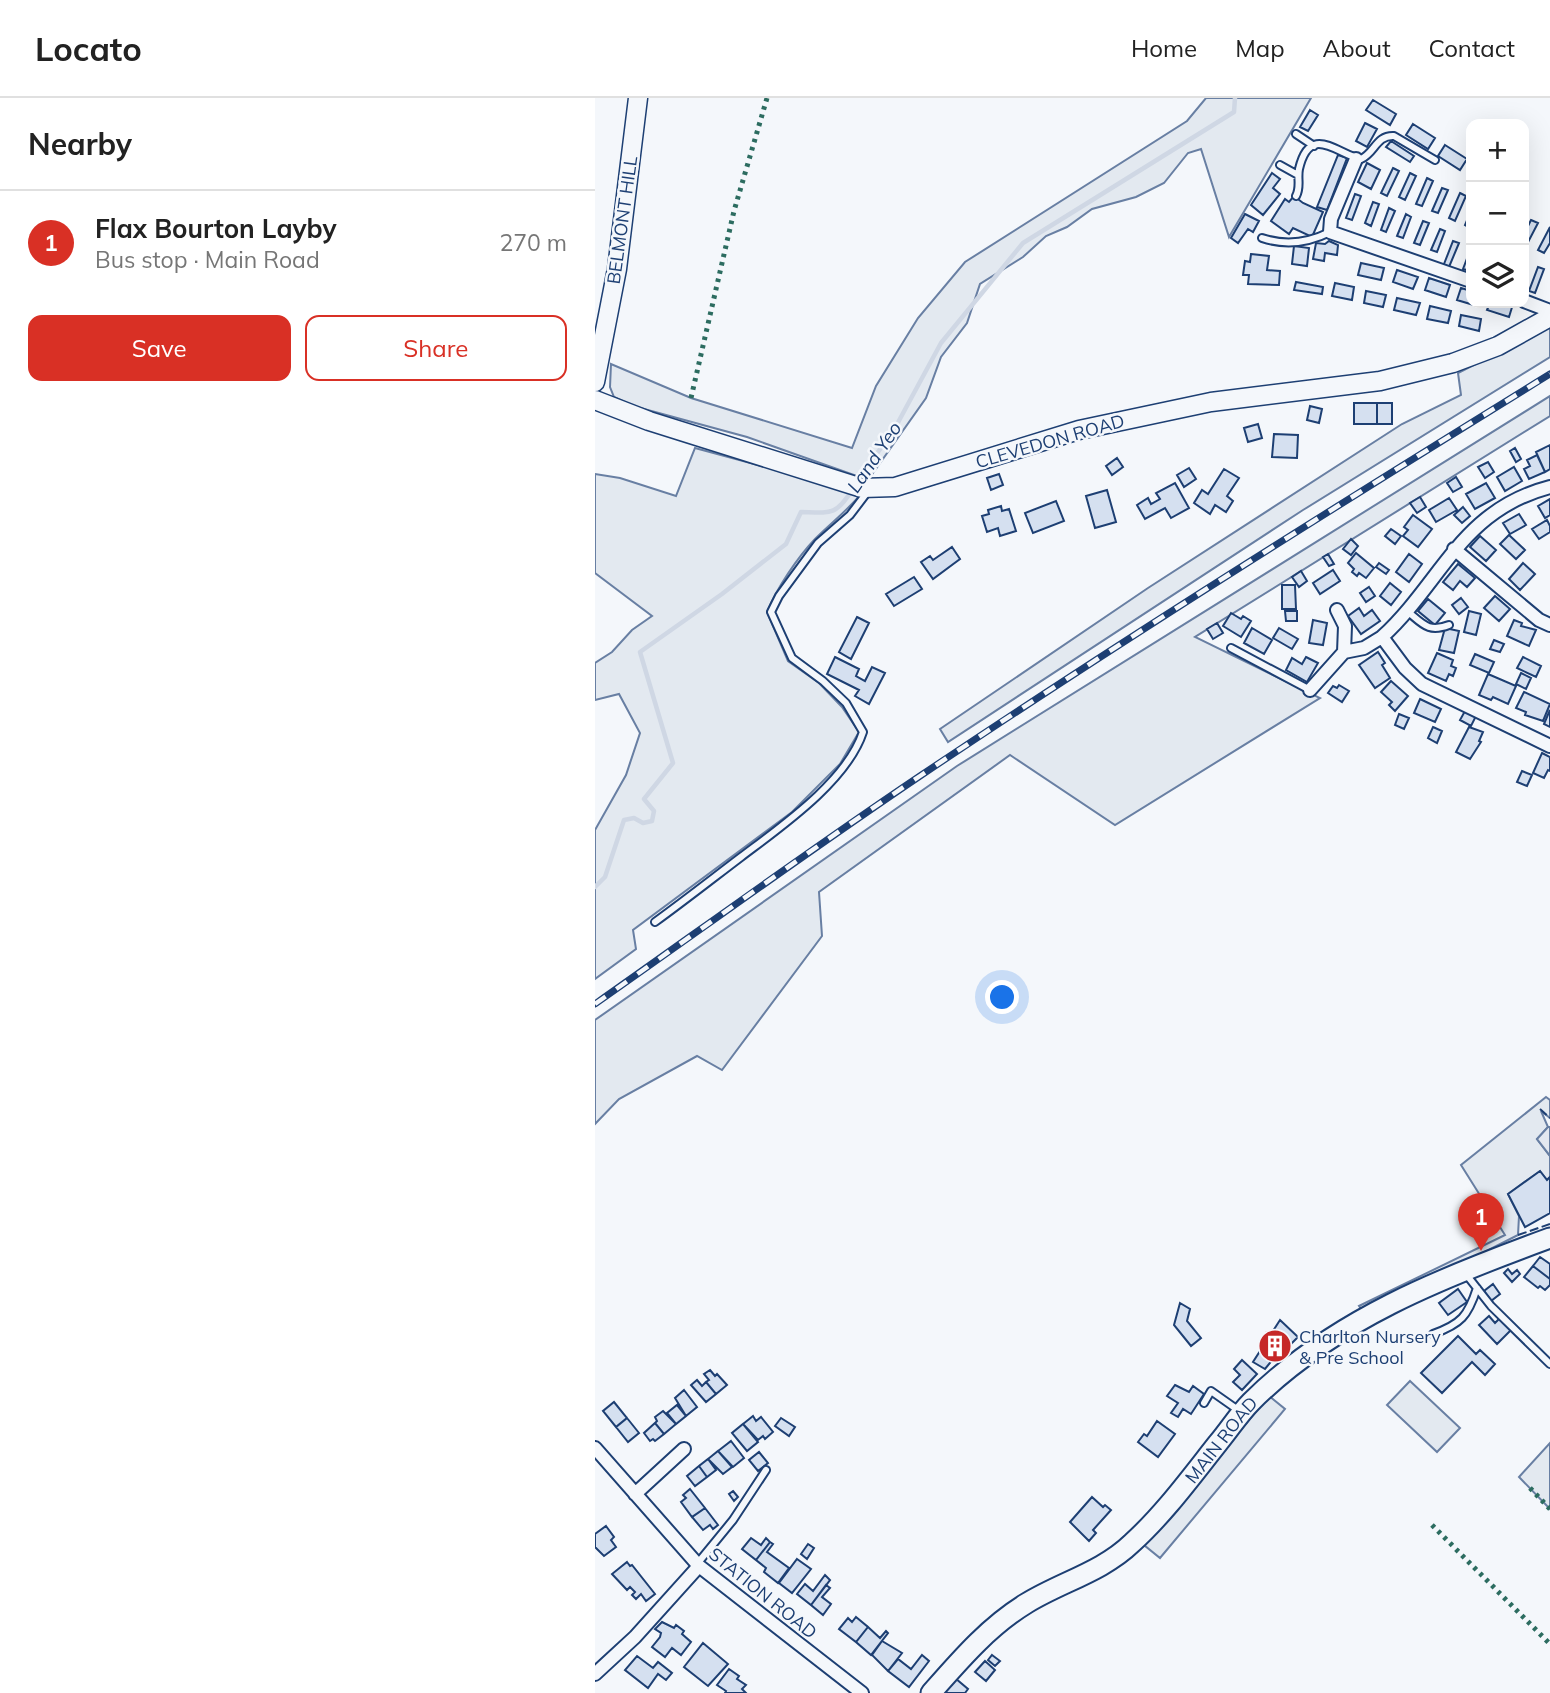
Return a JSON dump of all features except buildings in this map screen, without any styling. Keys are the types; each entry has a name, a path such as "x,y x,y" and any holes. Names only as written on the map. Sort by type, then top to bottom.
{"main road":[{"name":"BELMONT HILL","path":"595,382 617,269 638,98"},
{"name":"CLEVEDON ROAD","path":"595,400 649,421 860,487 895,487 1079,430 1211,402 1380,381 1453,363 1498,346 1550,317"},
{"name":"MAIN ROAD","path":"931,1693 996,1624 1027,1602 1103,1566 1132,1544 1194,1474 1251,1402 1327,1340 1389,1304 1463,1271 1550,1238"}],"street":[{"path":"1356,159 1331,219 1330,232 1466,280"},
{"path":"1529,303 1550,311"},
{"path":"1310,690 1344,652 1364,648 1382,637 1407,611 1476,526 1533,491 1550,487"},
{"path":"1454,550 1539,620 1550,625"},
{"path":"1336,610 1345,626 1344,652"},
{"path":"1382,637 1405,668 1422,684 1550,746"},
{"path":"635,1494 685,1447"},
{"name":"STATION ROAD","path":"595,1448 698,1565 862,1693"},
{"path":"595,1674 635,1637 698,1565"}],"lane":[{"path":"1296,134 1314,146"},
{"path":"1296,196 1299,192 1298,175 1301,162 1307,151 1321,144 1334,146 1356,159 1367,156 1378,141 1387,135 1394,136 1435,160"},
{"path":"1280,165 1298,175"},
{"path":"1262,238 1279,243 1305,241 1330,232"},
{"path":"655,922 794,816 846,766 859,744 863,732 846,703 823,681 792,658 771,612 779,596 818,543 850,515 860,487"},
{"path":"1407,611 1434,630 1449,625"},
{"path":"1231,648 1310,690"},
{"path":"1463,1271 1516,1332 1550,1364"},
{"path":"1433,1334 1450,1328 1467,1315 1477,1289"},
{"path":"1204,1403 1211,1391 1243,1413"},
{"path":"698,1565 733,1520 766,1470"}],"shaded area":[{"path":"1206,98 1311,98 1229,237 1201,149 1188,153 1164,183 1136,197 1092,209 1067,227 1046,236 1023,257 980,284 967,323 941,357 926,398 868,480 747,437 633,406 614,397 610,387 611,364 691,398 852,448 876,386 918,318 965,262 1187,121"},
{"path":"1550,326 1550,357 1303,510 948,742 940,729 1148,588 1402,424 1461,395 1458,373"},
{"path":"1550,396 1550,416 1195,637 1320,698 1115,825 1010,755 819,892 822,936 722,1070 697,1056 619,1099 595,1124 595,1020 957,766"},
{"path":"695,448 862,493 801,555 767,612 788,661 819,683 842,707 859,732 840,764 792,812 633,930 636,949 595,979 595,830 626,775 640,733 619,694 595,700 595,663 612,652 632,630 652,616 595,573 595,474 620,478 676,496"},
{"path":"1546,1097 1550,1100 1550,1118 1541,1111 1548,1127 1537,1139 1550,1156 1550,1177 1547,1180 1540,1171 1508,1194 1519,1216 1518,1235 1364,1313 1359,1306 1505,1235 1461,1165"},
{"path":"1550,1127 1550,1156 1537,1139"},
{"path":"1410,1381 1460,1428 1437,1452 1387,1405"},
{"path":"1269,1396 1285,1409 1160,1558 1144,1545"},
{"path":"1550,1443 1550,1509 1519,1477"}],"waterway":[{"name":"Land Yeo","path":"856,483 895,428 941,343 1023,243 1234,112 1235,98"},
{"name":"Land Yeo","path":"595,887 605,877 624,820 634,818 643,823 652,821 654,811 644,799 673,763 640,652 722,594 786,544 801,512 819,513 836,509 852,490"}],"railway":[{"path":"595,1004 838,832 998,724 1233,572 1550,374"}],"hedge":[{"path":"691,398 734,211 767,98"},
{"path":"1530,1488 1550,1509"},
{"path":"1432,1525 1550,1644"}],"fence":[{"path":"1540,1109 1550,1118"},
{"path":"1518,1235 1550,1224"}],"place":[{"name":"Flax Bourton Layby","path":"1481,1251"},
{"name":"Charlton Nursery & Pre School","path":"1275,1346"}]}
